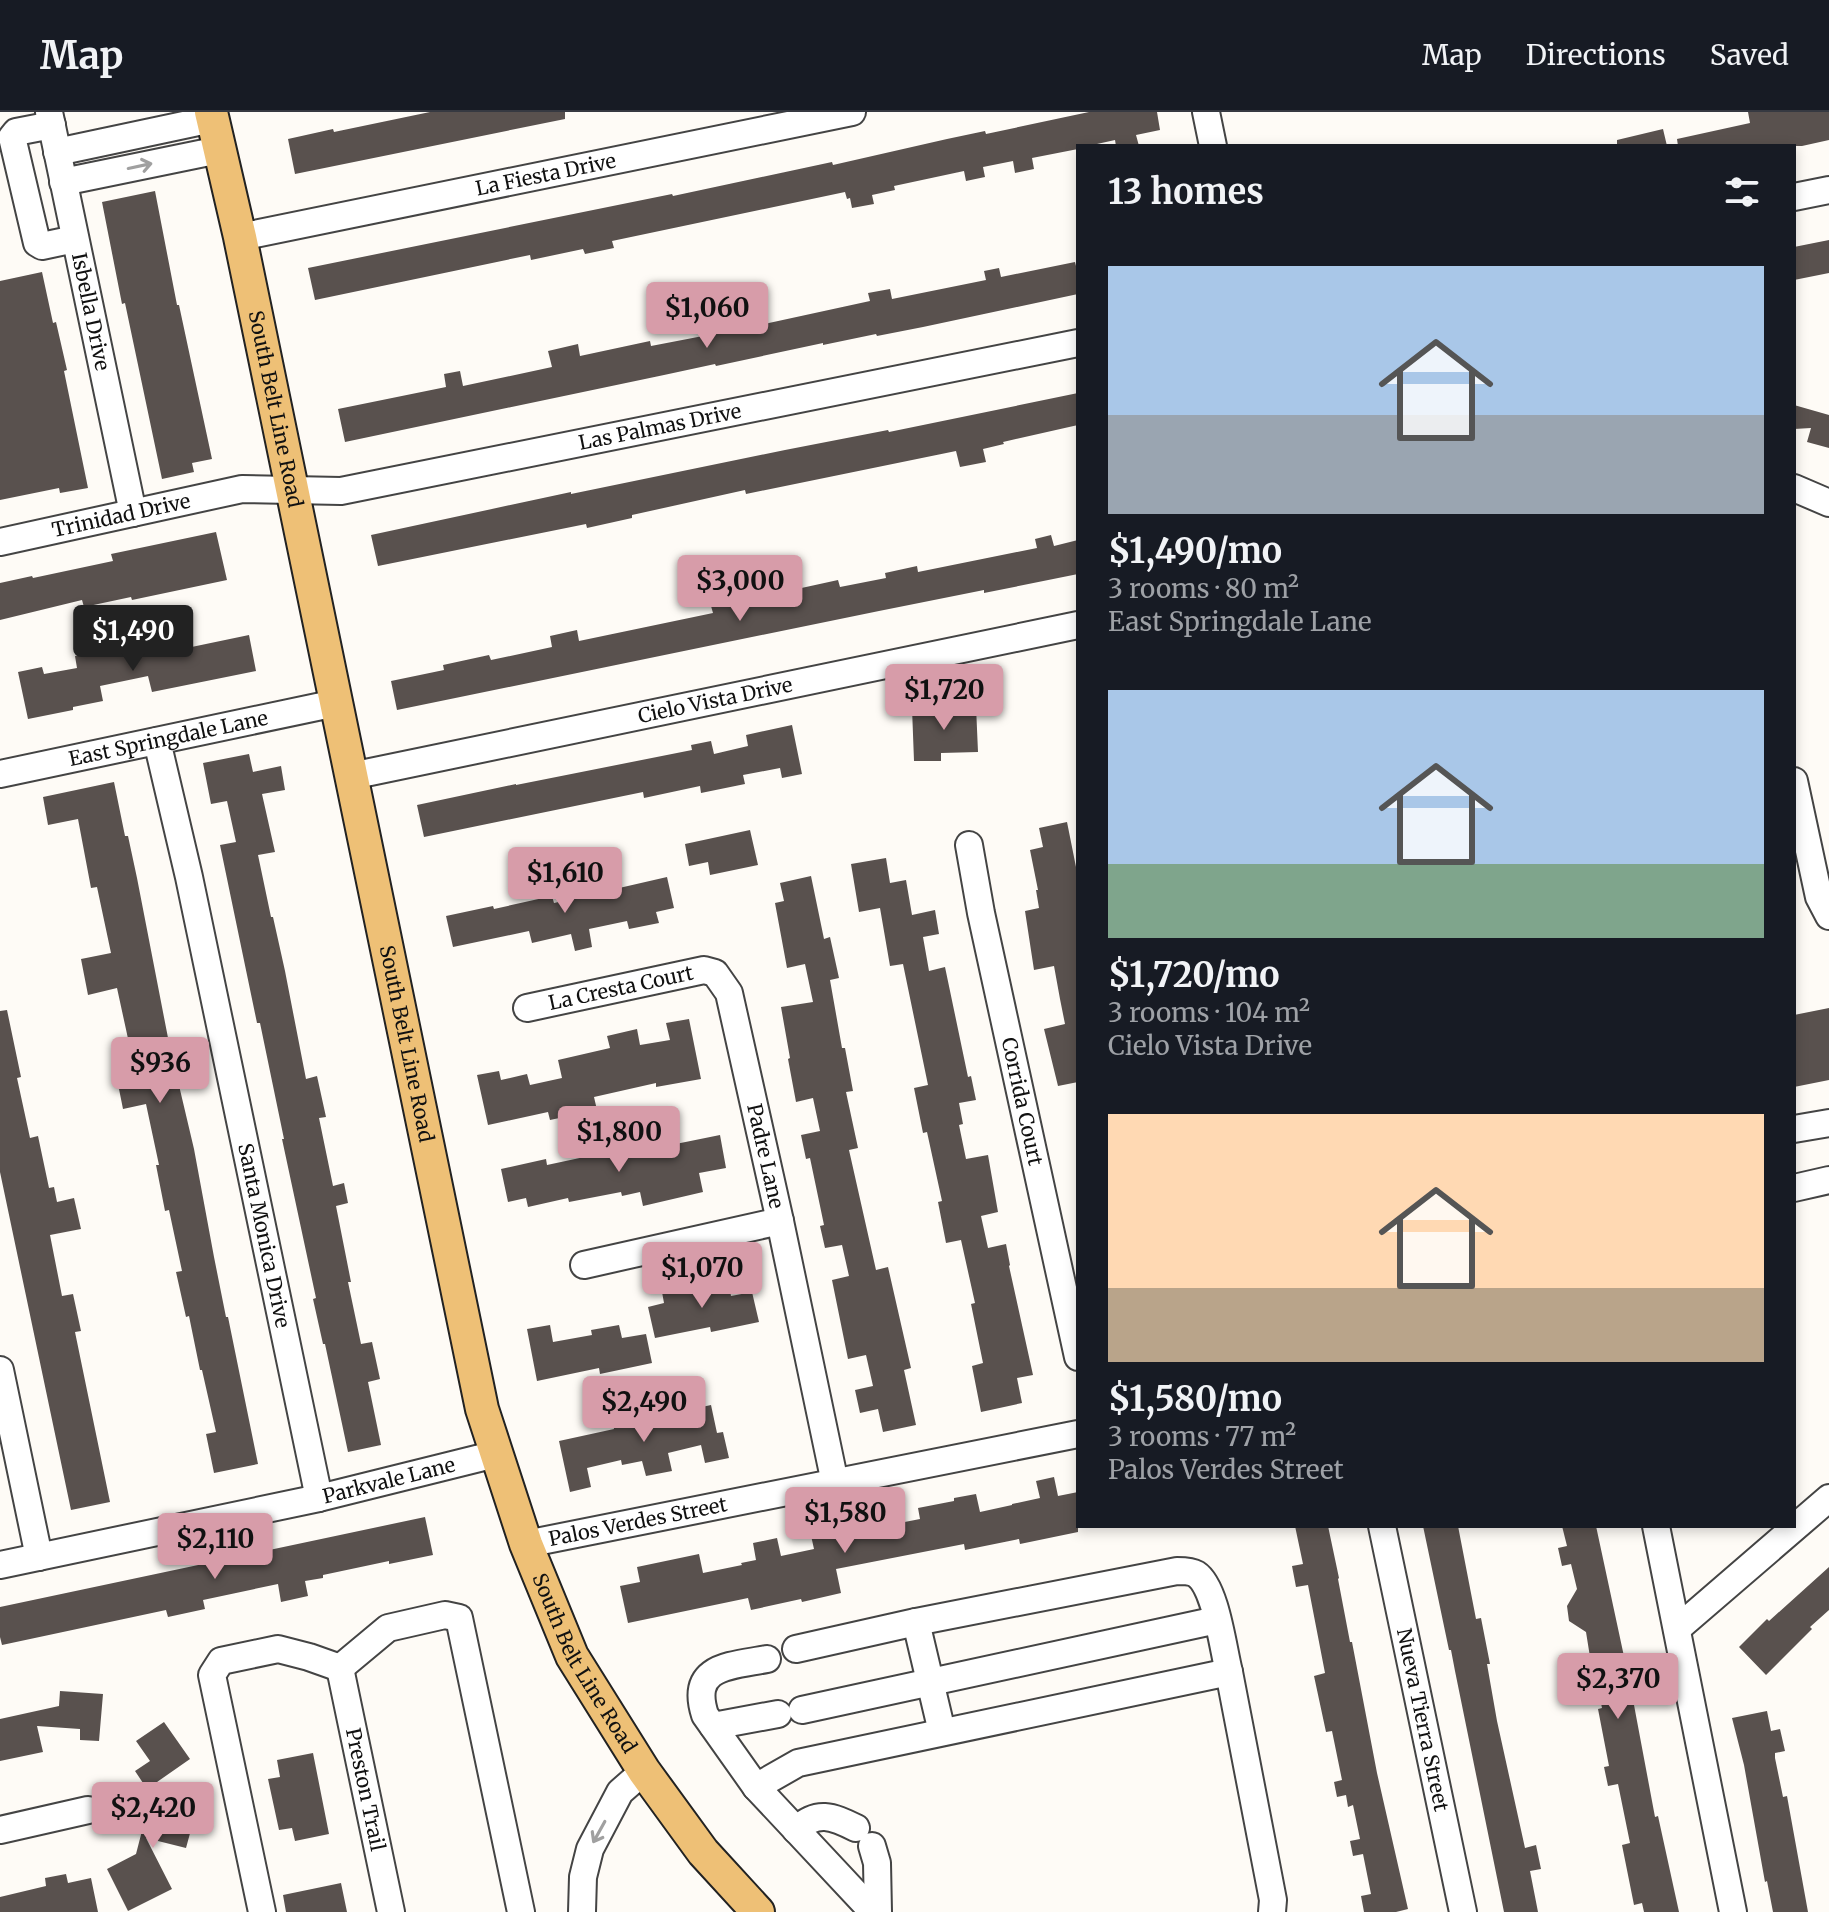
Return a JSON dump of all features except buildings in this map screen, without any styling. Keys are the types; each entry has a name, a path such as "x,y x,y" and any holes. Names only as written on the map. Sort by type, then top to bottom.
{"main road":[{"name":"South Belt Line Road","path":"214,127 240,237 482,1409 526,1544 572,1656 644,1771 703,1852 758,1912"}],"street":[{"name":"La Fiesta Drive","path":"240,237 852,112"},
{"path":"1206,112 1213,144"},
{"path":"50,119 16,132 12,137 37,243 42,246 75,239"},
{"name":"Isbella Drive","path":"50,119 133,513"},
{"path":"57,152 214,127"},
{"path":"63,182 214,127"},
{"path":"1796,197 1829,190"},
{"name":"Las Palmas Drive","path":"242,489 341,491 1076,343"},
{"name":"Trinidad Drive","path":"0,542 242,489"},
{"path":"1796,489 1829,503"},
{"name":"Cielo Vista Drive","path":"351,776 1076,625"},
{"name":"East Springdale Lane","path":"0,774 336,703"},
{"name":"Santa Monica Drive","path":"157,741 189,877 319,1498"},
{"path":"1796,790 1819,897 1829,916"},
{"name":"Corrida Court","path":"969,845 981,913 1076,1348"},
{"name":"La Cresta Court","path":"527,1008 704,970 715,973"},
{"name":"Padre Lane","path":"715,973 729,993 835,1483"},
{"path":"1796,1129 1829,1123"},
{"path":"1796,1188 1829,1180"},
{"path":"584,1265 780,1221"},
{"path":"0,1370 39,1557"},
{"name":"Palos Verdes Street","path":"526,1544 1076,1434"},
{"name":"Parkvale Lane","path":"0,1565 319,1498 496,1454"},
{"path":"1796,1526 1829,1498"},
{"name":"Nueva Tierra Street","path":"1382,1528 1463,1912"},
{"path":"1656,1528 1733,1912"},
{"path":"1677,1629 1794,1528"},
{"path":"796,1649 1177,1571 1192,1572 1211,1595 1217,1620 1271,1884 1272,1912"},
{"path":"262,1912 212,1675 221,1661 278,1649 340,1668 388,1628 445,1615 459,1618 521,1912"},
{"path":"713,1726 1217,1620"},
{"path":"916,1622 942,1732"},
{"path":"767,1659 717,1669 707,1677 701,1687 705,1715 756,1787 875,1912"},
{"name":"Preston Trail","path":"340,1668 391,1912"},
{"path":"756,1787 798,1763 1229,1672"},
{"path":"582,1912 583,1877 590,1849 620,1792 644,1771"},
{"path":"0,1830 88,1810"},
{"path":"796,1830 807,1819 836,1818 864,1837 877,1863 875,1912"}]}
